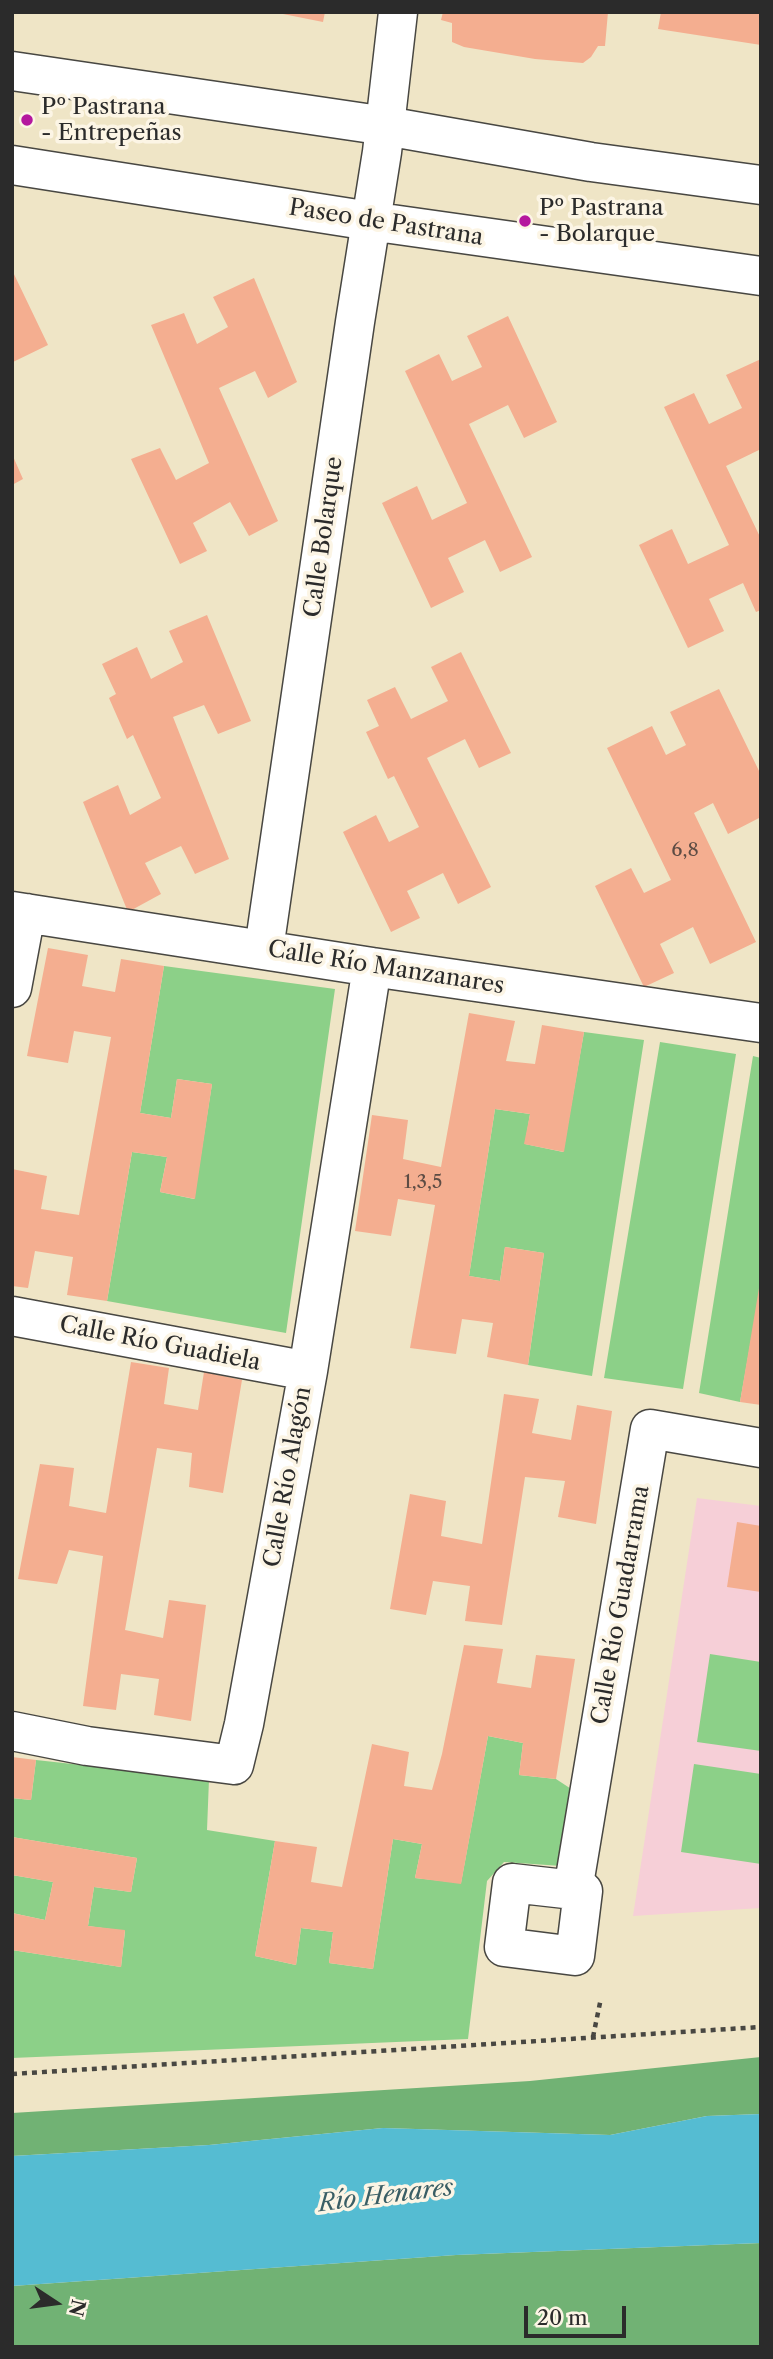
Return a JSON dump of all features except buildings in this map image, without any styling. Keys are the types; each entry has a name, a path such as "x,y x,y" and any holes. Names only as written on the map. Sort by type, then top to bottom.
{"street":[{"name":"Calle Bolarque","path":"264,949 384,139 398,12"},
{"path":"12,71 237,104 384,139 591,162 761,185"},
{"name":"Paseo de Pastrana","path":"12,165 370,221 761,276"},
{"path":"12,988 19,912"},
{"name":"Calle Río Manzanares","path":"19,912 372,967 761,1023"},
{"name":"Calle Río Alagón","path":"12,1731 87,1746 234,1765 244,1724 307,1371 372,967"},
{"name":"Calle Río Guadiela","path":"12,1316 307,1371"},
{"name":"Calle Río Guadarrama","path":"573,1890 650,1430 761,1448"}],"path":[{"path":"593,2037 601,1997"},
{"path":"12,2074 761,2027"}],"shaded area":[{"path":"697,1498 761,1506 761,1908 633,1916"}],"green space":[{"path":"164,966 335,989 286,1333 107,1301 132,1152 167,1157 160,1192 194,1199 212,1084 177,1079 171,1118 140,1113"},
{"path":"584,1032 644,1040 592,1376 528,1365 544,1253 505,1247 500,1281 469,1276 495,1109 530,1114 525,1144 563,1152"},
{"path":"660,1042 736,1054 683,1389 604,1378"},
{"path":"753,1056 761,1058 761,1284 740,1402 699,1393"},
{"path":"710,1654 761,1662 761,1751 697,1742"},
{"path":"488,1736 523,1743 519,1775 556,1779 588,1800 576,1867 504,1862 487,1881 468,2039 12,2058 12,1950 121,1967 125,1931 88,1926 94,1887 131,1892 137,1858 12,1837 12,1798 31,1800 36,1760 209,1779 207,1830 275,1841 255,1956 296,1965 301,1928 333,1932 329,1963 373,1969 393,1839 422,1844 415,1878 461,1883"},
{"path":"694,1764 761,1774 761,1864 681,1852"},
{"path":"12,1875 53,1882 45,1920 12,1913"},
{"path":"761,2057 761,2114 707,2116 610,2135 383,2128 209,2145 12,2156 12,2113 530,2081"},
{"path":"761,2243 761,2347 12,2347 12,2286 456,2255"}],"water":[{"name":"Río Henares","path":"761,2114 761,2243 456,2255 12,2286 12,2156 209,2145 383,2128 610,2135 707,2116"}],"place":[{"name":"Pº Pastrana - Entrepeñas","path":"27,120"},
{"name":"Pº Pastrana - Bolarque","path":"525,221"}]}
